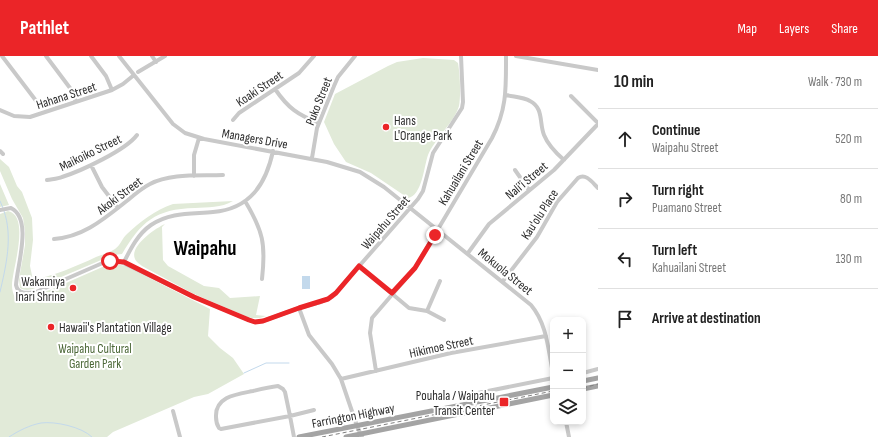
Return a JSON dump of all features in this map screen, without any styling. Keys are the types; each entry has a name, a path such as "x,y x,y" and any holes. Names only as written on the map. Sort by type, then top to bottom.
{"main road":[{"path":"586,380 598,378"},
{"path":"586,388 598,386"},
{"name":"Farrington Highway","path":"299,437 550,388"},
{"name":"Farrington Highway","path":"346,437 362,436 375,431 550,396"},
{"path":"370,437 375,431"}],"street":[{"path":"2,56 37,102"},
{"path":"46,56 70,88 76,102"},
{"path":"91,56 106,76 112,90"},
{"name":"Managers Drive","path":"119,56 136,74 173,124 185,133 199,138 312,158 352,169 369,177 411,207"},
{"path":"152,56 156,62"},
{"name":"Hahana Street","path":"0,110 14,116 30,117 76,102 112,90 165,56"},
{"name":"Koaki Street","path":"233,120 239,113 300,73 314,56"},
{"name":"Puko Street","path":"312,158 318,123 338,77 355,56"},
{"name":"Waipahu Street","path":"0,210 11,208 16,211 22,226 22,246 16,285 17,290 20,292 36,292 105,262 114,260 124,262 194,297 255,322 263,321 321,302 332,297 418,199 423,191 433,153 462,108 461,56"},
{"name":"Kahuailani Street","path":"376,371 370,333 370,322 374,314 415,268 494,134 506,95 506,56"},
{"path":"516,56 598,70"},
{"path":"275,89 284,102 293,110 303,117 318,123"},
{"path":"506,95 526,99 537,106 541,114 542,130 546,140 564,160"},
{"path":"570,96 598,123"},
{"name":"Nali'i Street","path":"468,253 489,224 554,170 598,123"},
{"name":"Maikoiko Street","path":"47,180 61,178 91,165 128,144 137,135"},
{"path":"194,176 194,155 199,138"},
{"path":"124,262 140,235 152,224 182,214 222,211 245,201 255,192 263,181 269,170 273,151"},
{"path":"91,165 102,187 118,208"},
{"path":"515,170 529,190"},
{"name":"Akoki Street","path":"54,239 63,238 90,228 145,186 155,181 167,178 223,175"},
{"name":"Kau'olu Place","path":"503,281 538,237 557,202 578,178 581,176 586,177 598,188"},
{"path":"245,201 258,223 262,237 264,255 262,279"},
{"name":"Mokuola Street","path":"411,207 528,302 542,321 550,357"},
{"path":"359,266 409,308 427,311 444,320"},
{"path":"427,311 440,281"},
{"path":"299,308 309,335 332,364 341,379 357,426 362,436"},
{"name":"Hikimoe Street","path":"341,379 451,353 546,336"},
{"path":"586,371 598,369"},
{"path":"473,394 550,379"},
{"path":"294,437 290,416 285,392 278,386 233,395 221,402 216,412 217,426 221,429 290,416 314,410"},
{"path":"173,410 180,437"},
{"path":"567,425 569,437"}],"green space":[{"name":"Hans L'Orange Park","path":"423,58 454,60 458,63 460,101 457,112 428,155 422,180 416,192 413,196 408,198 371,173 346,162 334,144 324,122 335,94 397,62"},
{"path":"0,159 9,167 17,186 22,192 32,218 33,240 30,266 33,280 65,270 113,250 119,246 125,236 137,225 154,213 173,204 233,201 219,206 181,209 169,211 159,215 151,219 136,233 122,254 113,255 30,290 25,290 20,288 19,279 25,245 23,218 12,199 0,171"},
{"path":"0,184 9,205 0,207"},
{"name":"Waipahu Cultural Garden Park","path":"8,211 15,215 19,233 19,244 12,285 15,298 34,295 50,290 107,265 115,264 126,266 210,309 208,336 233,358 244,374 208,394 194,397 113,432 107,437 0,437 0,214"},
{"path":"165,224 162,227 163,260 168,266 204,286 219,288 230,298 260,296 256,315 266,316 260,318 250,318 194,294 137,262 134,254 139,243 150,233"}],"water":[{"path":"302,276 310,276 310,289 302,289"}],"waterway":[{"path":"0,201 3,208"},
{"path":"0,292 8,252 8,231 4,211"},
{"path":"244,373 266,363 289,363"},
{"path":"343,420 344,424"},
{"path":"9,437 20,430 41,423 61,424 82,430 92,437"}],"railway":[{"path":"586,387 598,384"},
{"path":"322,437 550,392"}],"place":[{"name":"Hans L'Orange Park","path":"386,127"},
{"name":"Wakamiya Inari Shrine","path":"73,288"},
{"name":"Hawaii's Plantation Village","path":"51,327"},
{"name":"Pouhala / Waipahu Transit Center","path":"504,402"}],"district":[{"name":"Waipahu","path":"205,248"}],"route":[{"path":"110,261 114,260 124,262 194,297 249,320 259,322 332,297 359,266 392,293 415,268 435,235"}]}
